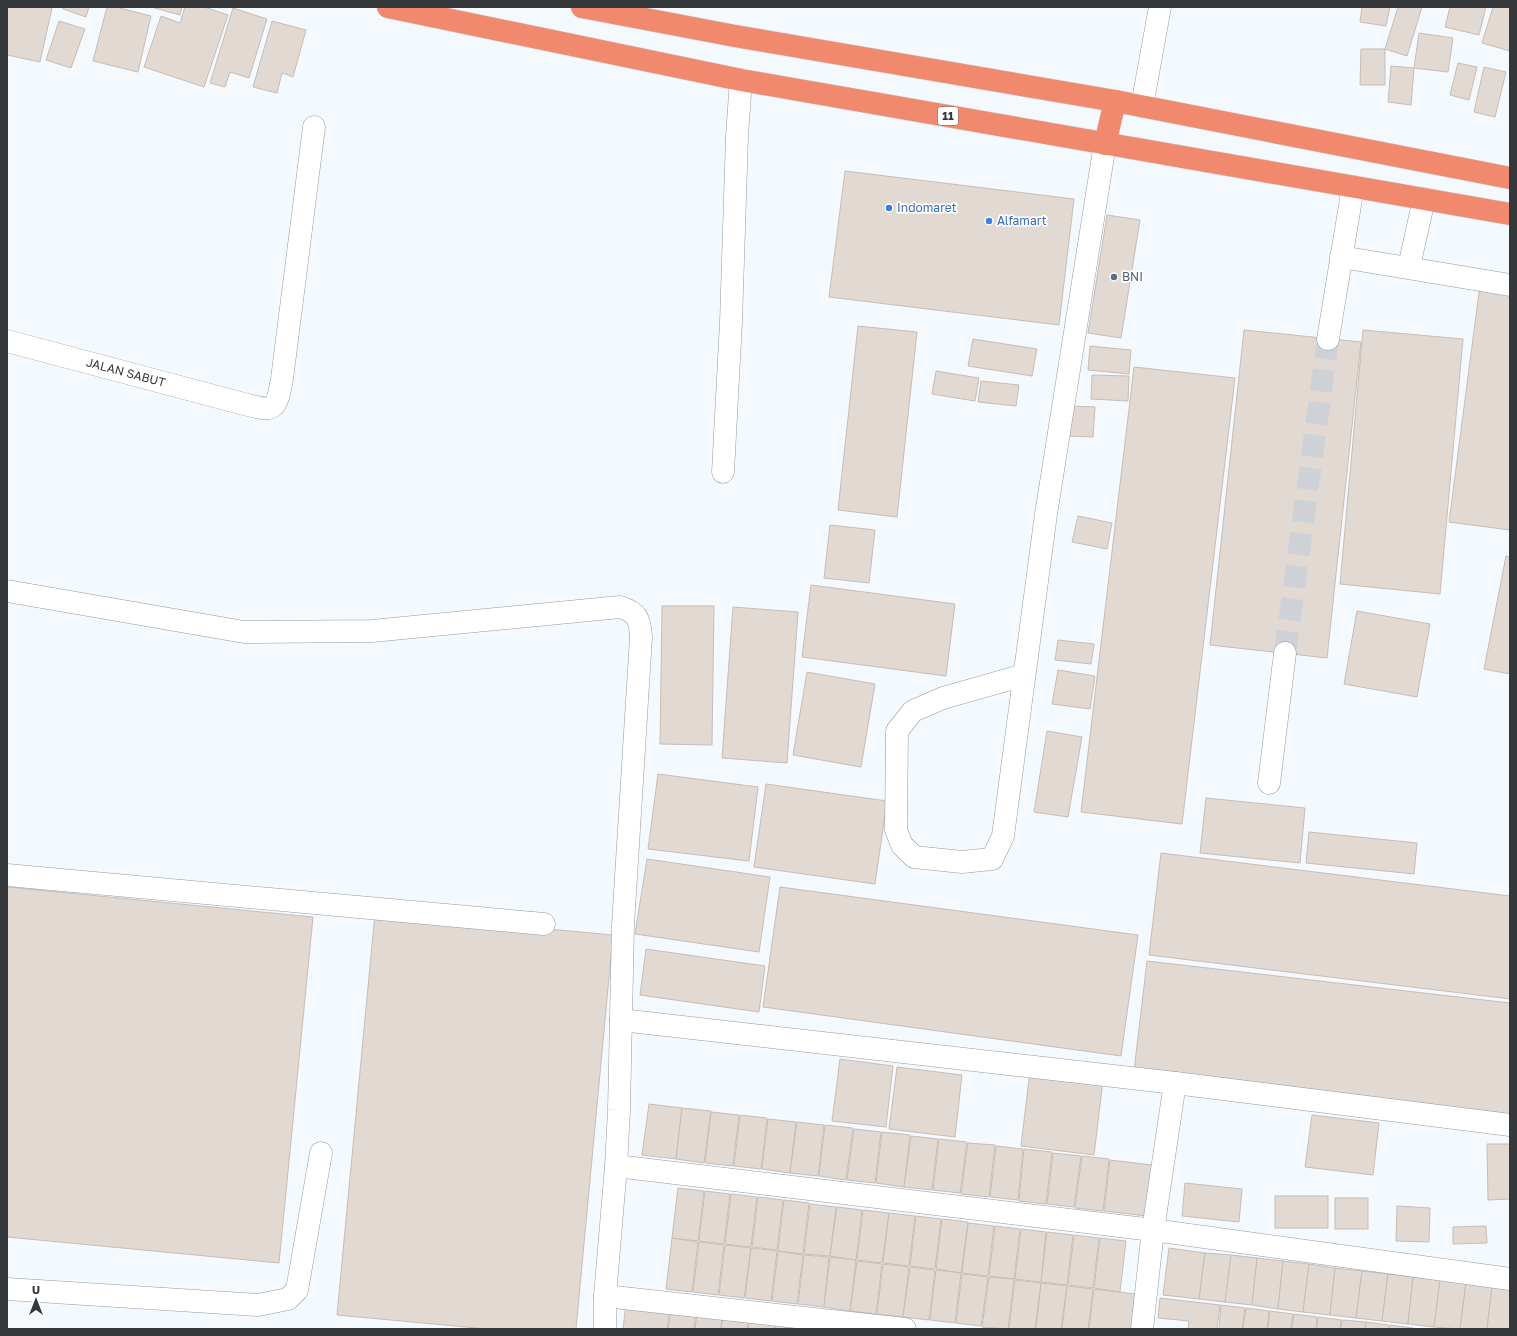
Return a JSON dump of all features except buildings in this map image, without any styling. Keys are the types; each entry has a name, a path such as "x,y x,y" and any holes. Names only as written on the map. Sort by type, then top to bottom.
{"highway":[{"name":"11","path":"388,7 741,80 1510,214"},
{"path":"582,7 743,38 1115,101 1510,178"},
{"path":"1105,144 1115,101"}],"street":[{"path":"1142,106 1160,7"},
{"path":"723,472 731,322 737,136 741,80"},
{"name":"JALAN SABUT","path":"7,342 244,404 266,409 273,406 279,398 282,379 314,127"},
{"path":"1024,675 943,698 913,711 897,731 896,830 902,845 914,857 962,862 992,860 1003,836 1046,514 1105,144"},
{"path":"1328,339 1353,187"},
{"path":"1409,267 1424,199"},
{"path":"1341,257 1409,267 1510,285"},
{"path":"7,591 244,632 372,631 620,607 630,610 637,616 641,627 641,637 623,925 616,1166 605,1296 604,1329"},
{"path":"1269,783 1285,653"},
{"path":"7,875 544,924"},
{"path":"621,1020 1175,1083 1510,1125"},
{"path":"1142,1329 1153,1230 1175,1083"},
{"path":"7,1289 258,1305 288,1300 297,1290 321,1153"},
{"path":"616,1166 1153,1230 1510,1278"},
{"path":"605,1296 905,1329"}],"tunnel":[{"path":"1285,653 1328,339"}],"place":[{"name":"Indomaret","path":"889,208"},
{"name":"Alfamart","path":"989,221"},
{"name":"BNI","path":"1114,277"}]}
